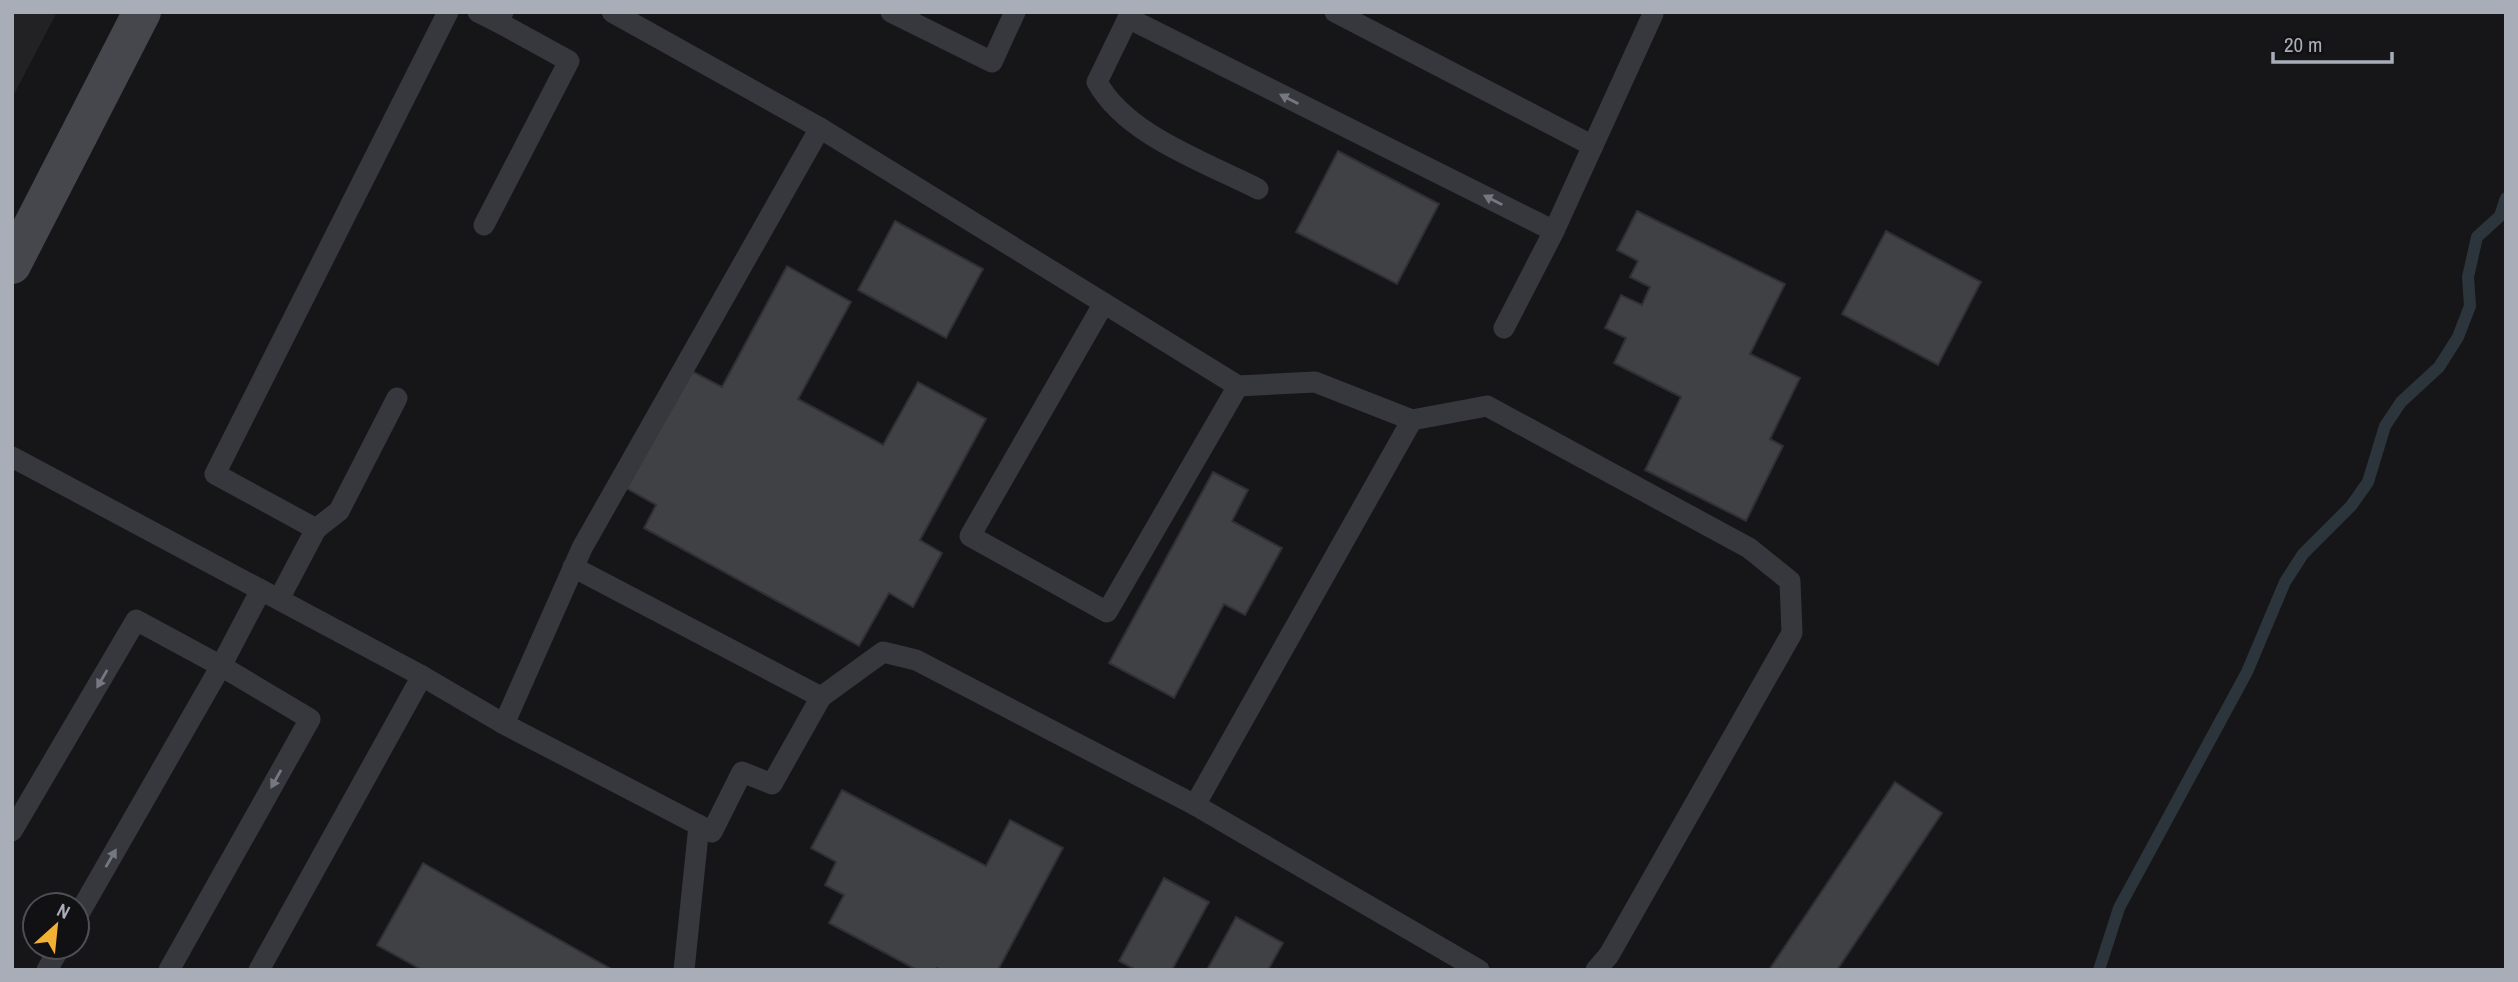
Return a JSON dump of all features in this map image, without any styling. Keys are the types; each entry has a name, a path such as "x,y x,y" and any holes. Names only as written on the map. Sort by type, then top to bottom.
{"main road":[{"path":"12,265 142,12"}],"lane":[{"path":"316,528 215,474 448,12"},
{"path":"478,12 501,17 569,61 484,225"},
{"path":"612,12 820,128 1238,386 1315,382 1412,420 1487,406 1749,548 1790,581 1792,633 1609,955 1596,970"},
{"path":"891,12 992,62 1015,12"},
{"path":"1335,12 1593,146"},
{"path":"1504,328 1554,231 1653,14"},
{"path":"1258,189 1148,133 1107,99 1097,82 1129,15 1554,231"},
{"path":"504,724 582,548 820,128"},
{"path":"1104,303 970,536 1107,612 1238,386"},
{"path":"91,893 221,666 316,528 339,511 397,398"},
{"path":"1195,805 1412,420"},
{"path":"12,457 422,676 504,724 712,832 742,772 772,785 821,697 883,652 916,660 1195,805 1479,970"},
{"path":"573,567 821,697"},
{"path":"12,831 136,620 310,719 169,970"},
{"path":"259,970 422,676"},
{"path":"684,970 699,825"}],"shaded area":[{"path":"12,12 57,12 12,98"}],"building":[{"path":"1338,151 1439,204 1397,284 1296,232"},
{"path":"1637,211 1785,284 1750,354 1800,378 1770,439 1783,446 1746,521 1645,470 1681,397 1614,363 1626,338 1605,328 1621,295 1642,305 1650,287 1630,277 1638,261 1617,250"},
{"path":"895,221 983,269 946,338 858,290"},
{"path":"1886,231 1981,282 1938,365 1842,314"},
{"path":"787,266 851,302 798,399 883,445 918,382 986,419 920,540 942,553 913,607 889,593 859,646 644,528 656,505 626,488 690,370 722,387"},
{"path":"1213,472 1248,490 1232,521 1282,548 1245,615 1224,604 1174,698 1109,663"},
{"path":"1895,782 1942,813 1837,970 1769,970"},
{"path":"842,790 986,866 1010,820 1063,848 998,970 917,970 829,923 844,895 825,885 836,862 811,848"},
{"path":"423,863 613,970 422,970 377,945"},
{"path":"1164,878 1209,902 1172,970 1136,970 1119,961"},
{"path":"1236,917 1283,943 1268,970 1207,970"}],"waterway":[{"path":"2099,970 2119,908 2247,672 2285,582 2303,554 2351,506 2368,482 2385,426 2401,402 2439,367 2458,337 2470,306 2468,277 2477,237 2500,216 2506,198"}]}
